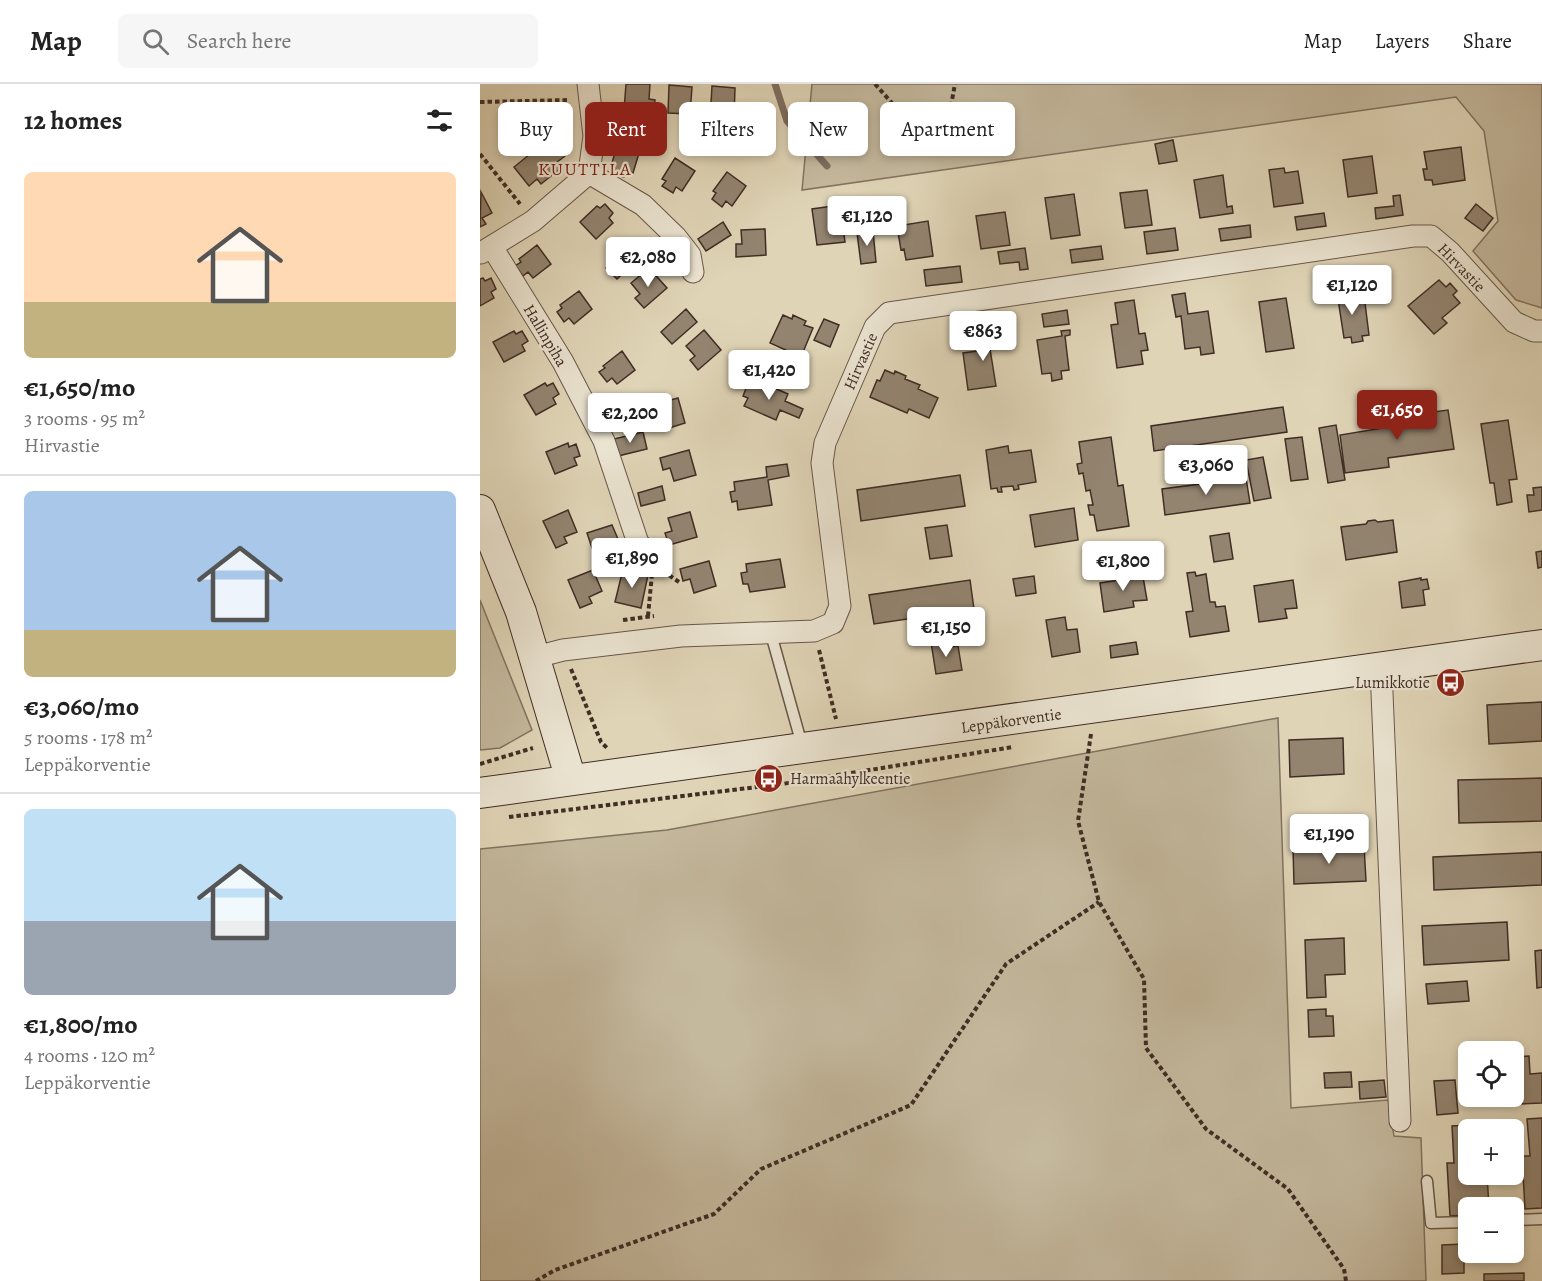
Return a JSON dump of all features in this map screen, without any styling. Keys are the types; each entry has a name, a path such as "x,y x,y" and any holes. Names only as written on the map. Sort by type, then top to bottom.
{"street":[{"path":"486,250 533,221 589,173 594,136 588,84"},
{"path":"589,173 643,205 676,237 690,255 693,272"},
{"name":"Hirvastie","path":"549,653 681,636 814,631 833,623 840,606 822,463 825,443 875,327 889,314 1413,236 1431,236 1450,252 1514,322 1534,331 1542,331"},
{"name":"Hallinpiha","path":"486,250 563,362 604,441 638,543 652,560"},
{"path":"480,510 522,612 549,653 571,780"},
{"name":"Leppäkorventie","path":"480,793 1542,645"},
{"path":"1381,669 1400,1121"}],"lane":[{"path":"771,633 803,748"},
{"path":"1427,1181 1431,1223 1458,1222"},
{"path":"1524,1221 1542,1220"}],"path":[{"path":"875,84 925,140 945,138 955,84"},
{"path":"480,102 556,100"},
{"path":"480,154 533,221"},
{"path":"648,616 652,560"},
{"path":"501,818 633,803 628,755 609,750 601,742 549,653"},
{"path":"1091,734 1078,821 1099,902 1144,979 1146,1048 1206,1130 1288,1189 1344,1269 1346,1281"},
{"path":"480,764 532,748"},
{"path":"536,1281 555,1270 714,1214 761,1169 911,1105 1006,964 1099,902"}],"shaded area":[{"path":"812,84 1542,84 1542,308 1516,300 1473,251 1498,221 1484,131 1456,97 802,190 805,156 868,156 868,102 810,102"},
{"path":"480,600 532,730 500,748 480,750"},
{"path":"1278,718 1291,1108 1388,1100 1394,1136 1421,1138 1426,1281 480,1281 480,849 667,830"}],"building":[{"path":"626,84 650,84 649,99 655,100 655,102 625,102"},
{"path":"669,85 692,87 691,102 679,102 679,114 668,113"},
{"path":"712,86 735,88 735,102 711,102"},
{"path":"1173,140 1177,161 1159,164 1155,144"},
{"path":"1461,147 1465,180 1433,185 1432,180 1425,180 1423,169 1427,169 1424,152"},
{"path":"528,156 565,156 556,163 561,168 541,184 537,179 529,186 514,167"},
{"path":"614,156 638,156 633,173 626,171 624,177 612,174 614,167 611,166"},
{"path":"1372,156 1377,193 1348,197 1343,160"},
{"path":"675,158 695,171 682,191 676,187 673,193 662,186 666,181 662,179"},
{"path":"1284,168 1285,173 1298,171 1303,203 1274,207 1269,170"},
{"path":"727,172 746,186 732,206 726,201 722,207 712,199 716,193 713,191"},
{"path":"1223,175 1227,207 1232,206 1233,213 1200,218 1194,180"},
{"path":"1147,190 1152,225 1125,228 1120,193"},
{"path":"481,192 492,213 482,218 486,224 480,227"},
{"path":"1074,194 1080,235 1051,239 1045,198"},
{"path":"1400,195 1403,215 1376,219 1375,208 1394,206 1393,196"},
{"path":"605,204 613,213 609,218 613,223 596,239 580,222 597,206 600,208"},
{"path":"1476,204 1493,218 1483,231 1465,218"},
{"path":"840,205 845,242 817,245 812,209"},
{"path":"884,205 886,224 871,226 869,207"},
{"path":"1005,212 1010,245 981,249 976,216"},
{"path":"1324,213 1326,226 1297,230 1295,217"},
{"path":"928,221 933,256 906,260 904,249 901,250 897,226"},
{"path":"723,222 731,235 706,251 698,239"},
{"path":"1250,225 1251,237 1221,241 1219,229"},
{"path":"1175,228 1178,250 1147,254 1144,232"},
{"path":"765,229 766,255 736,257 736,244 742,244 741,230"},
{"path":"873,231 876,262 861,264 857,233"},
{"path":"537,245 551,264 533,278 528,272 523,276 515,266 521,262 519,259"},
{"path":"630,245 641,256 617,279 606,268"},
{"path":"1101,246 1103,259 1072,263 1070,250"},
{"path":"1025,248 1028,269 1020,270 1019,262 1000,264 998,252"},
{"path":"960,266 962,282 926,286 924,270"},
{"path":"649,268 667,288 644,308 635,298 640,294 631,283"},
{"path":"483,278 485,281 491,278 496,289 491,292 494,298 480,306 480,279"},
{"path":"1439,280 1446,287 1450,283 1457,291 1453,295 1460,303 1442,318 1447,323 1434,334 1408,306"},
{"path":"579,291 592,309 574,324 569,318 564,322 557,312 562,308 560,305"},
{"path":"1347,291 1348,297 1364,295 1369,335 1362,336 1363,341 1352,343 1351,337 1344,338 1338,299 1330,300 1329,293"},
{"path":"1185,293 1188,314 1208,311 1214,353 1201,355 1200,347 1185,349 1181,316 1176,317 1172,295"},
{"path":"1286,298 1294,348 1266,352 1259,302"},
{"path":"1134,300 1139,334 1145,333 1148,350 1141,351 1143,364 1117,368 1111,325 1118,324 1115,303"},
{"path":"686,309 697,322 672,344 661,332"},
{"path":"1067,310 1069,324 1044,327 1042,314"},
{"path":"783,315 792,319 793,315 806,321 804,325 813,328 801,357 770,343"},
{"path":"824,319 839,325 830,347 814,340"},
{"path":"704,330 721,350 698,370 690,360 695,356 686,346"},
{"path":"1004,330 1006,347 990,349 996,386 968,390 963,353 985,350 983,333"},
{"path":"1070,330 1070,335 1065,336 1069,370 1061,371 1062,379 1052,381 1051,373 1042,374 1037,340 1062,336 1061,331"},
{"path":"514,331 516,334 522,331 528,341 522,345 525,351 504,362 493,342"},
{"path":"622,351 635,370 617,384 612,378 607,382 599,372"},
{"path":"885,370 906,376 905,379 920,385 918,389 938,398 929,418 909,409 907,413 870,397 877,380 880,381"},
{"path":"756,380 788,394 785,401 803,409 799,418 780,410 776,420 744,406 748,398 743,396 747,386 752,388"},
{"path":"545,383 547,386 553,383 559,394 553,398 556,404 536,415 524,395"},
{"path":"678,398 685,423 663,430 659,416 652,418 649,406"},
{"path":"1283,407 1287,432 1154,451 1151,426"},
{"path":"1448,410 1454,449 1388,458 1389,467 1345,473 1340,435 1383,428 1381,419"},
{"path":"1508,420 1517,479 1509,480 1512,502 1497,505 1494,483 1490,483 1481,424"},
{"path":"1336,425 1345,480 1328,483 1319,428"},
{"path":"643,432 647,449 618,456 614,439"},
{"path":"1111,437 1118,486 1123,485 1129,526 1097,531 1094,515 1090,515 1088,505 1093,505 1090,490 1086,491 1083,473 1079,474 1077,464 1082,463 1079,442"},
{"path":"1302,437 1308,479 1291,481 1285,439"},
{"path":"568,443 569,447 576,444 580,456 574,458 577,465 555,474 546,452"},
{"path":"1008,446 1009,453 1031,450 1036,482 1018,485 1019,489 1014,490 1013,486 1001,487 1002,492 998,492 997,488 991,489 986,450"},
{"path":"689,450 696,475 674,481 670,468 663,470 660,458"},
{"path":"1263,457 1271,498 1254,501 1246,460"},
{"path":"787,464 789,476 768,480 772,505 738,510 737,501 732,502 730,492 735,491 734,482 767,477 766,467"},
{"path":"960,475 965,506 861,521 857,490"},
{"path":"1246,478 1250,503 1165,515 1162,489"},
{"path":"662,486 665,500 641,506 638,493"},
{"path":"1542,487 1542,510 1529,512 1527,495 1534,495 1533,488"},
{"path":"1074,508 1078,540 1035,547 1030,515"},
{"path":"568,510 577,532 564,537 567,543 556,548 543,521"},
{"path":"690,512 697,537 669,545 665,533 672,531 668,518"},
{"path":"1393,520 1397,552 1346,560 1341,527 1366,524 1368,521 1378,522"},
{"path":"612,525 618,539 592,548 587,533"},
{"path":"947,525 952,556 930,559 925,528"},
{"path":"1229,533 1233,559 1214,562 1210,536"},
{"path":"1542,551 1542,567 1538,568 1536,552"},
{"path":"780,559 785,587 750,592 748,584 743,584 741,573 747,572 746,564"},
{"path":"709,561 716,586 694,593 690,579 683,581 680,569"},
{"path":"623,569 648,575 641,608 615,602"},
{"path":"593,570 602,591 589,597 592,603 580,608 568,580"},
{"path":"1142,571 1147,600 1133,601 1134,607 1104,612 1100,583 1120,580 1119,575"},
{"path":"1195,572 1196,576 1206,574 1210,602 1215,602 1216,607 1225,606 1229,631 1190,637 1186,612 1193,611 1187,573"},
{"path":"1034,576 1036,593 1016,596 1013,579"},
{"path":"1421,578 1421,580 1427,579 1429,589 1423,590 1425,605 1402,608 1399,582"},
{"path":"970,580 974,609 874,624 869,595"},
{"path":"1293,580 1297,608 1285,609 1287,618 1259,622 1254,586"},
{"path":"1065,617 1067,630 1077,629 1080,652 1052,657 1046,620"},
{"path":"942,640 944,648 958,646 962,670 936,674 931,642"},
{"path":"1136,642 1138,654 1111,658 1110,646"},
{"path":"1542,702 1542,741 1489,744 1487,705"},
{"path":"1343,738 1344,774 1290,777 1289,740"},
{"path":"1542,778 1542,821 1459,823 1458,780"},
{"path":"1364,845 1366,881 1294,884 1293,848"},
{"path":"1542,852 1542,885 1434,890 1433,857"},
{"path":"1507,922 1509,960 1424,965 1422,926"},
{"path":"1344,938 1345,974 1325,975 1326,997 1307,998 1305,940"},
{"path":"1542,950 1542,987 1537,988 1535,951"},
{"path":"1467,981 1469,1001 1428,1004 1426,984"},
{"path":"1326,1009 1326,1016 1333,1016 1334,1036 1309,1037 1308,1010"},
{"path":"1524,1056 1529,1056 1530,1074 1542,1073 1542,1103 1524,1104"},
{"path":"1351,1072 1352,1087 1325,1088 1324,1073"},
{"path":"1384,1080 1386,1097 1360,1099 1359,1082"},
{"path":"1455,1080 1458,1113 1437,1115 1434,1081"},
{"path":"1542,1118 1542,1208 1525,1209 1524,1156 1530,1156 1527,1119"},
{"path":"1452,1126 1458,1126 1458,1185 1488,1185 1488,1197 1458,1197 1458,1216 1450,1216 1447,1163 1454,1163"},
{"path":"1458,1244 1458,1263 1464,1263 1464,1273 1442,1274 1442,1245"},
{"path":"1524,1273 1524,1281 1484,1281 1484,1274"}],"waterway":[{"path":"775,84 787,121 827,166"}],"place":[{"name":"Lumikkotie","path":"1451,682"},
{"name":"Harmaahylkeentie","path":"769,778"}],"district":[{"name":"KUUTTILA","path":"585,169"}]}
